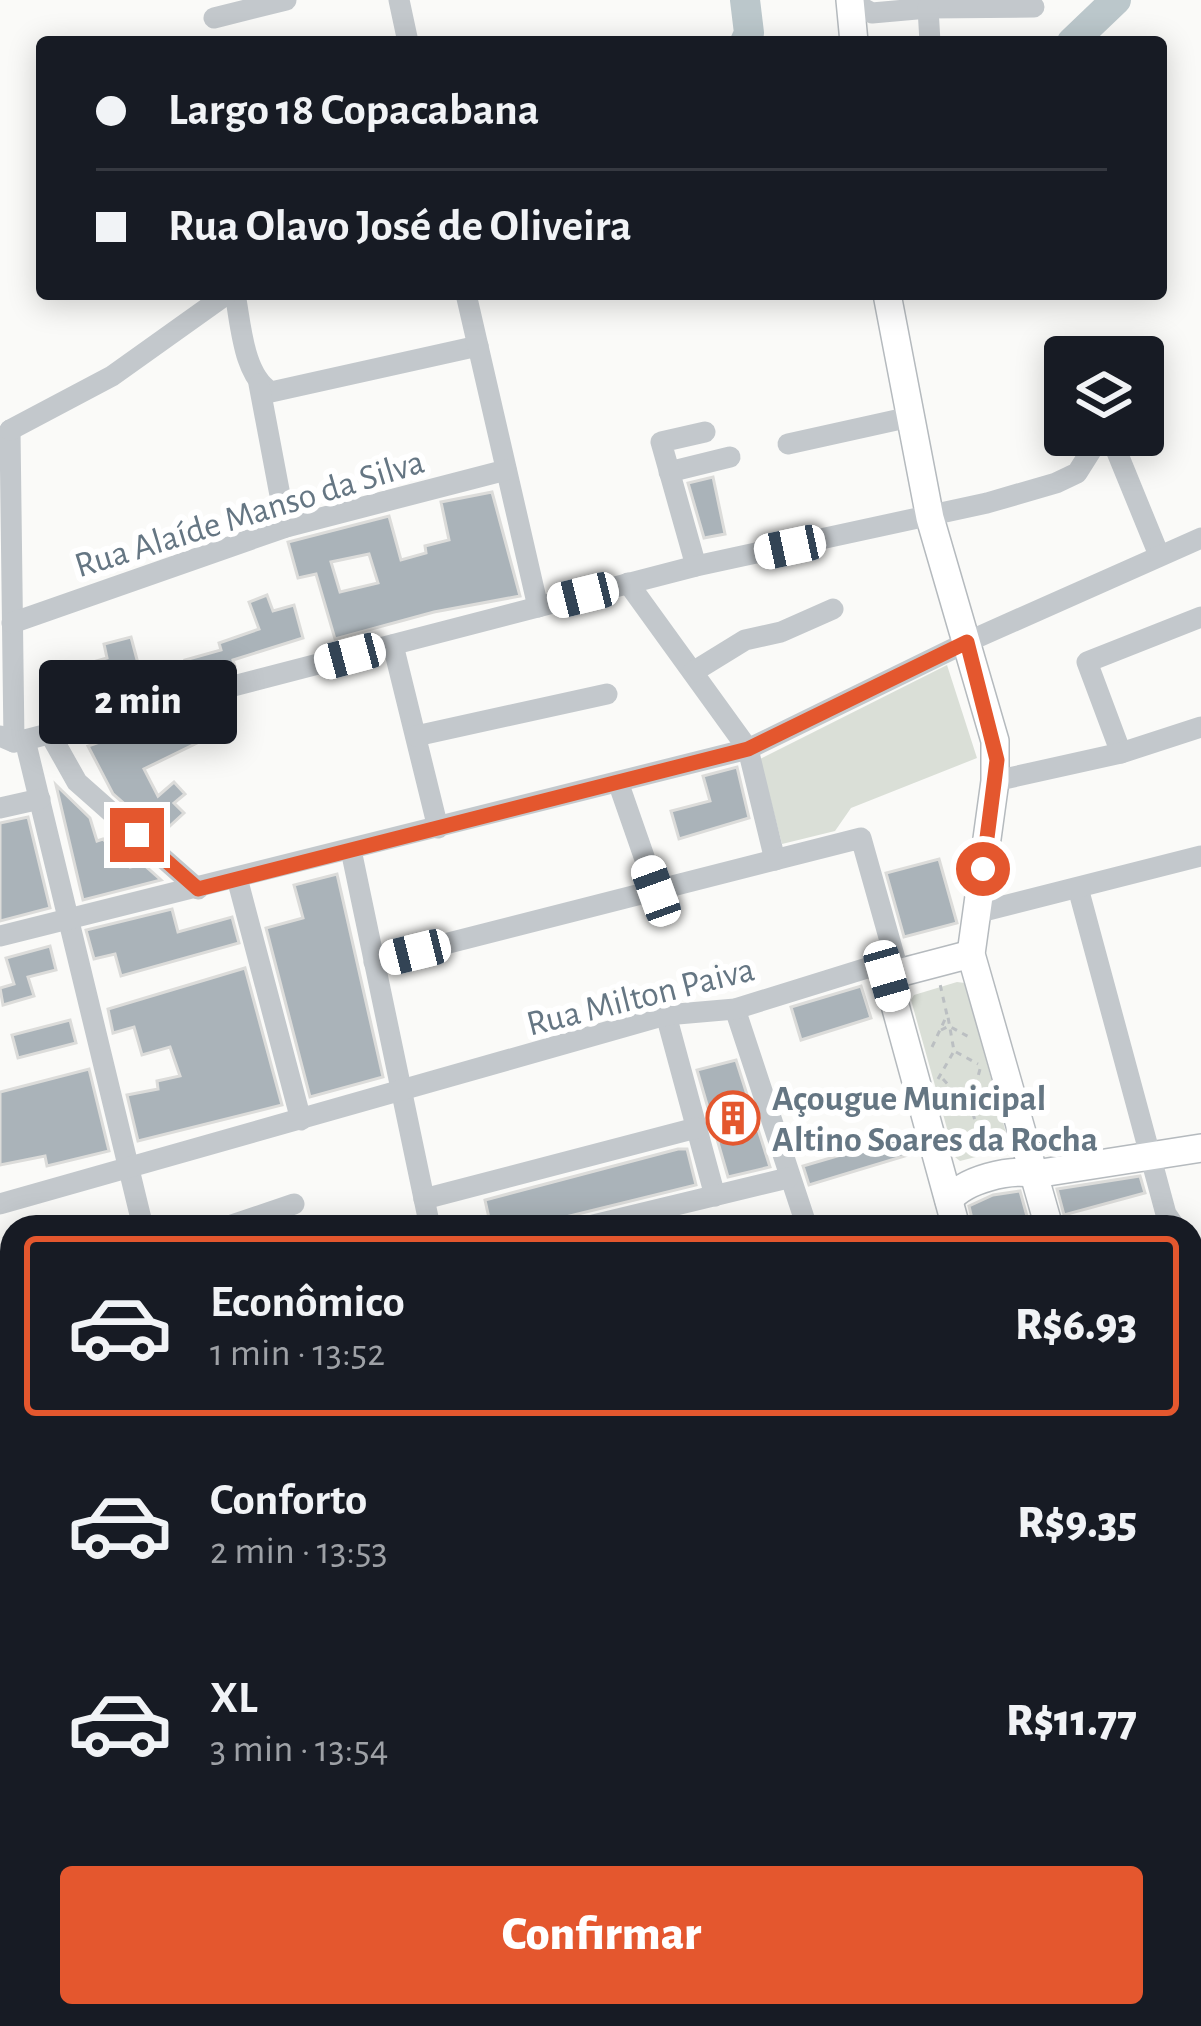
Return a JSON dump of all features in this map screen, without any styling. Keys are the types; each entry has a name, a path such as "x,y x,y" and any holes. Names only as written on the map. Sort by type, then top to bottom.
{"main road":[{"path":"850,0 853,36"},
{"path":"888,300 930,518 995,741 995,781 971,954 1046,1215"},
{"path":"952,1214 893,974 971,954"},
{"path":"940,1169 947,1175 963,1176 1016,1160 1201,1148"},
{"path":"952,1214 965,1185 1021,1171 1031,1161"}],"street":[{"path":"214,18 286,0"},
{"path":"399,0 407,36"},
{"path":"850,0 872,13 1034,7"},
{"path":"928,8 930,36"},
{"path":"140,1215 40,799 13,739 5,430 112,376 222,300"},
{"path":"233,300 259,385 286,527"},
{"path":"467,300 538,607"},
{"path":"259,385 271,392 284,391 478,346"},
{"path":"788,444 910,417"},
{"path":"696,566 661,442 705,432"},
{"path":"13,739 50,734 696,566 930,518 1056,483 1077,473 1090,456"},
{"path":"1115,456 1159,556"},
{"path":"669,472 730,458"},
{"name":"Rua Alaíde Manso da Silva","path":"12,623 286,527 506,470"},
{"path":"0,936 748,749 967,642 1200,540"},
{"path":"628,584 748,749 775,860"},
{"path":"693,672 745,640 781,632 833,609"},
{"path":"1121,754 1087,662 1201,617"},
{"path":"393,645 438,828"},
{"path":"416,736 607,694"},
{"path":"995,781 1121,754 1201,727"},
{"path":"50,734 77,782 198,889"},
{"path":"618,782 656,891"},
{"path":"0,808 40,799"},
{"path":"374,962 861,838 893,974"},
{"path":"350,850 427,1215"},
{"path":"976,914 1201,856"},
{"path":"237,878 301,1120"},
{"path":"1078,888 1167,1215"},
{"name":"Rua Milton Paiva","path":"0,1204 666,1015 735,1009 880,964 893,974"},
{"path":"735,1009 802,1215"},
{"path":"666,1015 716,1196"},
{"path":"424,1199 696,1128"},
{"path":"636,1215 788,1178"},
{"path":"262,1215 294,1204"}],"path":[{"path":"940,983 954,1051 942,1077 952,1089 968,1090 977,1081 980,1066 954,1051"},
{"path":"947,1015 956,1028"},
{"path":"927,1054 947,1015"},
{"path":"940,1031 956,1028 977,1043"},
{"path":"980,1066 991,1065"},
{"path":"930,1082 942,1077"},
{"path":"968,1090 984,1159"},
{"path":"975,1122 990,1118"}],"shaded area":[{"path":"947,665 977,758 851,808 835,831 782,844 760,759"},
{"path":"965,983 1009,1144 1007,1149 960,1161 955,1157 911,1000"}],"building":[{"path":"713,477 725,534 704,538 688,483"},
{"path":"492,492 520,596 434,612 335,639 316,574 298,578 288,542 389,516 401,560 426,553 425,546 449,540 441,502","holes":["369,554 378,583 340,592 331,562"]},
{"path":"267,595 273,611 294,605 303,638 191,678 185,660 221,650 219,643 259,629 249,602"},
{"path":"131,637 144,686 94,699 95,706 79,710 70,681 90,675 86,664 107,658 104,644"},
{"path":"192,718 201,741 144,769 158,796 174,782 185,794 174,803 184,813 160,835 113,794 88,746"},
{"path":"737,767 749,818 679,839 671,811 710,801 703,776"},
{"path":"56,785 90,818 97,841 103,839 130,867 143,864 161,880 83,900"},
{"path":"28,817 50,908 0,921 0,823"},
{"path":"939,859 957,923 904,937 886,873"},
{"path":"337,874 383,1077 310,1097 266,928 303,918 294,885"},
{"path":"172,909 178,932 232,917 239,943 121,976 115,954 94,959 86,930"},
{"path":"50,946 56,970 28,977 34,996 3,1005 0,988 14,984 6,958"},
{"path":"245,968 282,1105 138,1141 127,1095 158,1089 157,1081 180,1076 170,1047 142,1055 134,1027 113,1033 108,1009"},
{"path":"861,986 871,1018 801,1040 791,1007"},
{"path":"70,1020 76,1043 18,1058 12,1035"},
{"name":"Açougue Municipal Altino Soares da Rocha","path":"736,1060 770,1167 728,1177 697,1070"},
{"path":"89,1069 109,1151 47,1166 45,1156 0,1165 0,1092"},
{"path":"902,1137 908,1155 809,1185 803,1166"},
{"path":"678,1149 687,1149 696,1185 574,1215 488,1215 485,1200"},
{"path":"1140,1176 1145,1193 1064,1215 1057,1189"},
{"path":"1020,1191 1027,1215 971,1215 969,1206 993,1195"}],"waterway":[{"path":"745,0 748,36"},
{"path":"1078,36 1116,0"}],"place":[{"name":"Açougue Municipal Altino Soares da Rocha","path":"733,1118"}],"route":[{"path":"137,835 198,889 748,749 967,642 997,760 983,869"}]}
